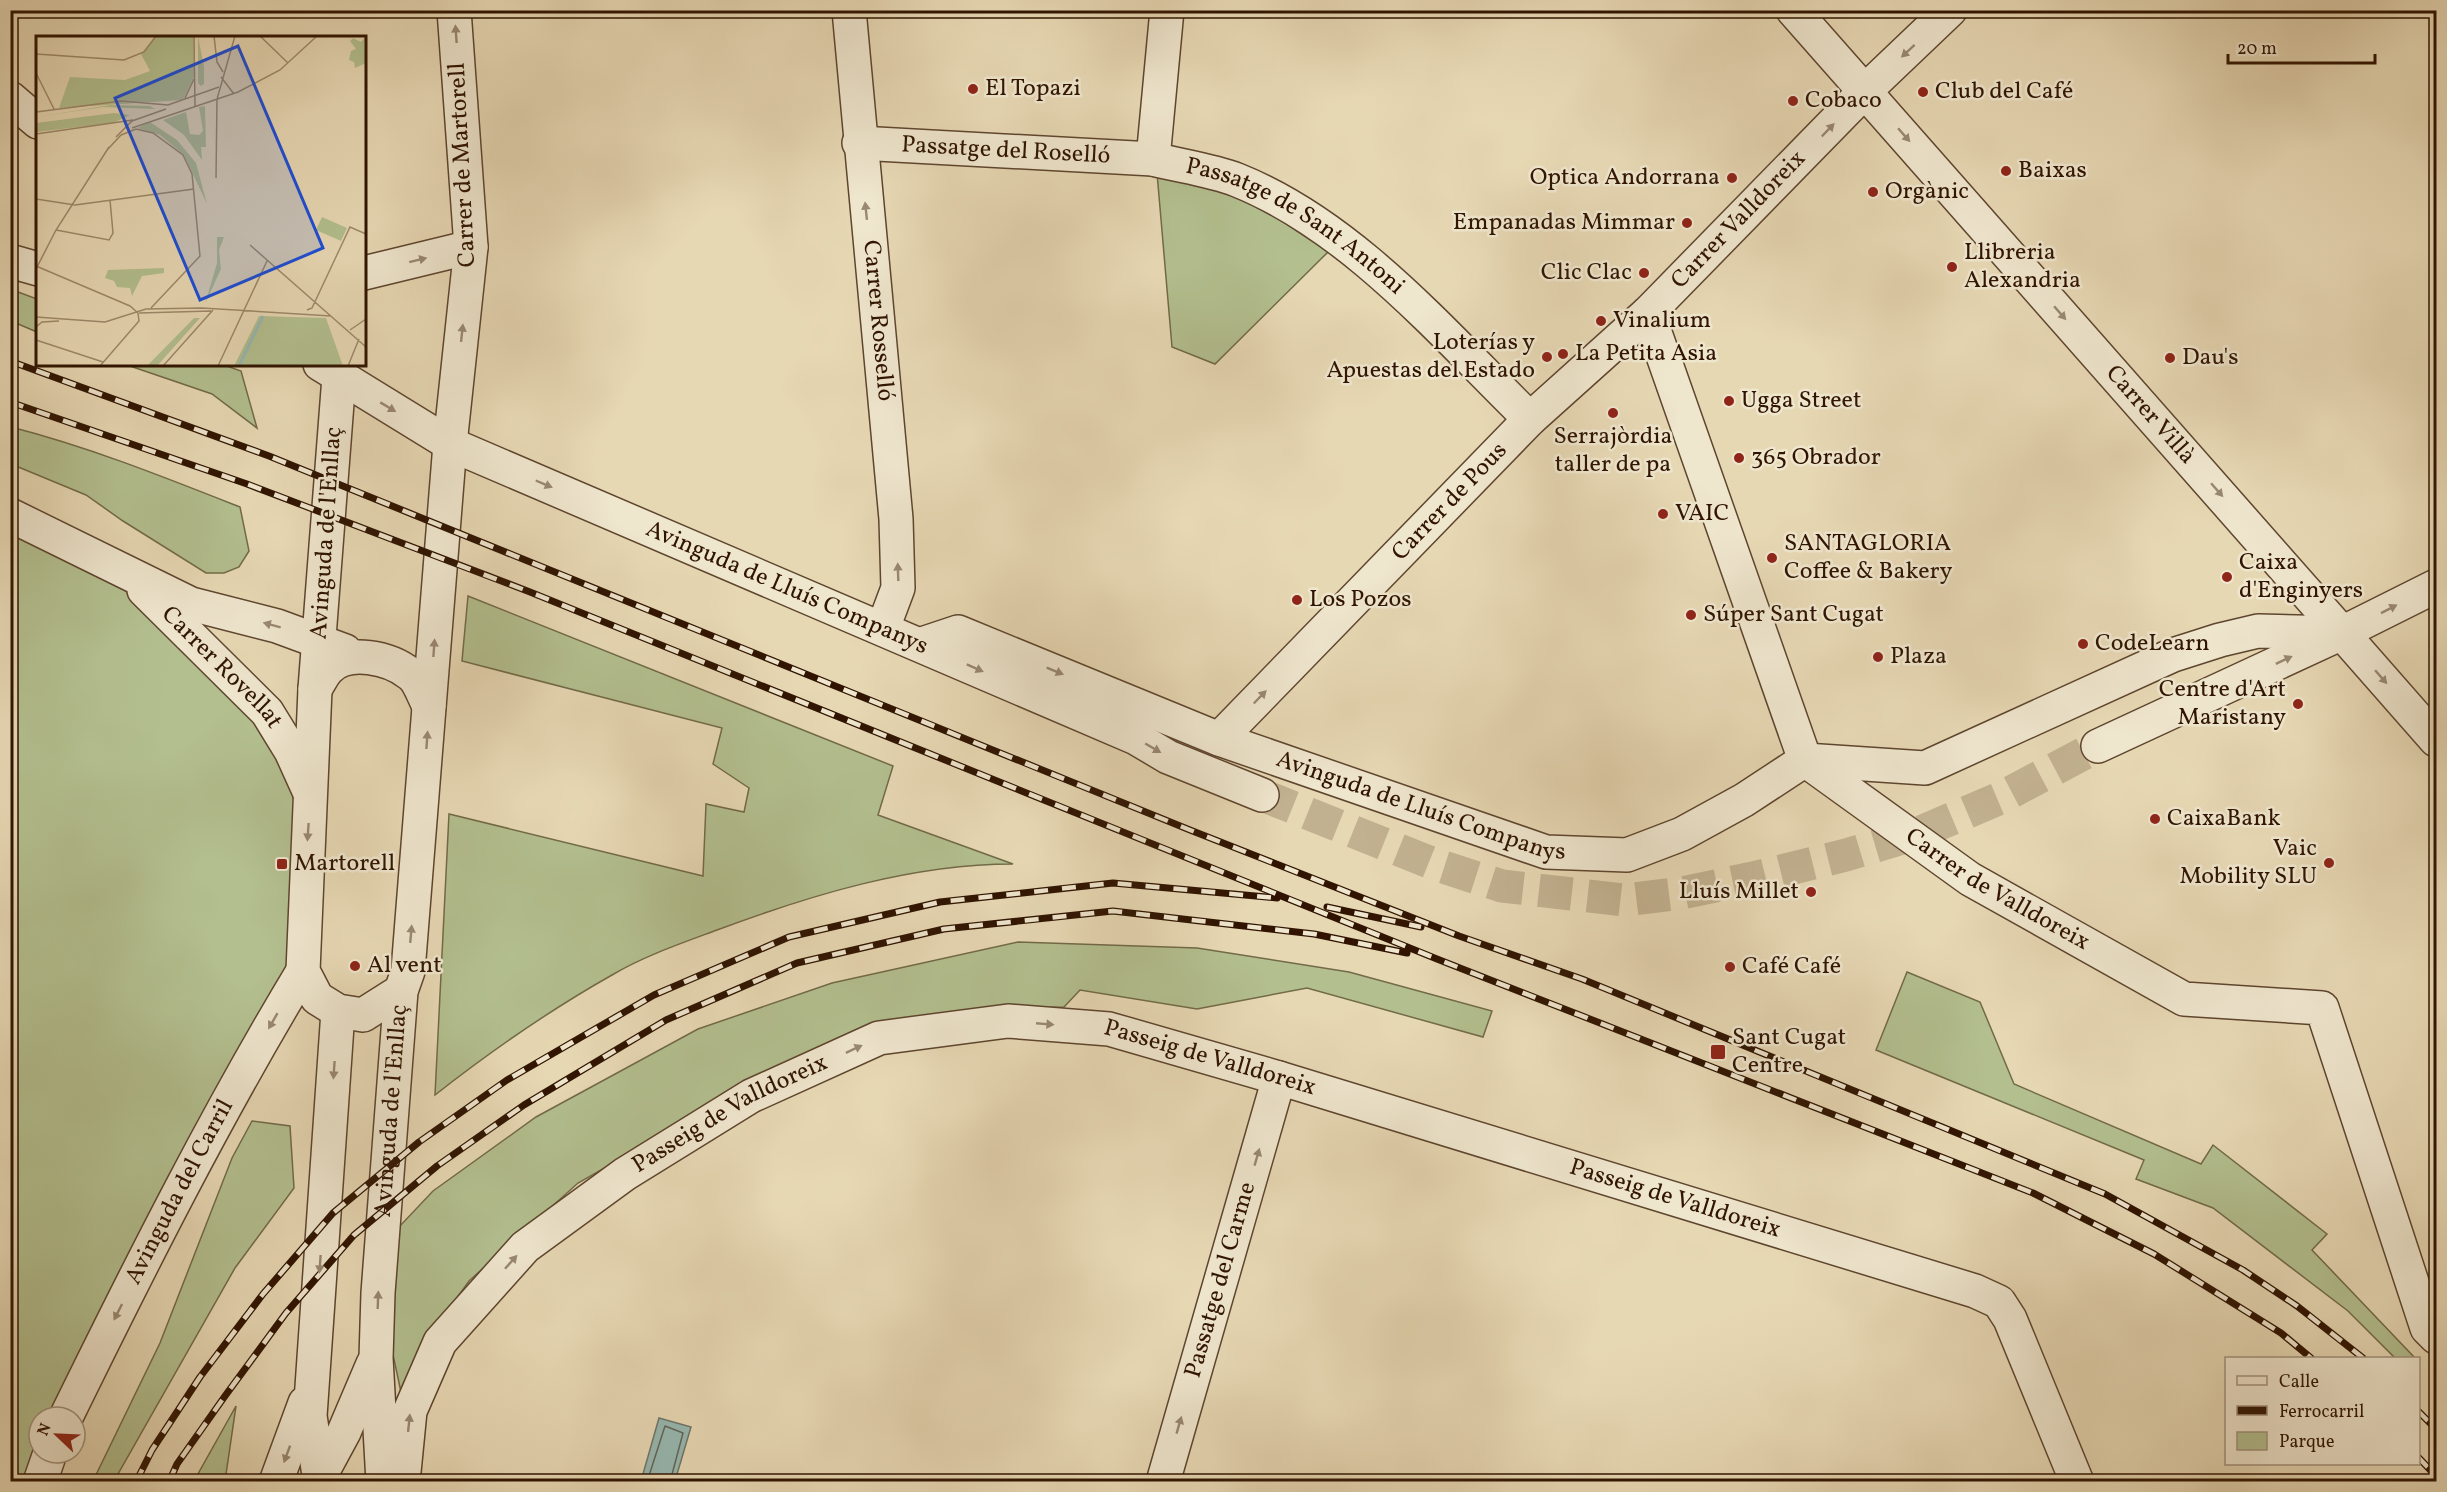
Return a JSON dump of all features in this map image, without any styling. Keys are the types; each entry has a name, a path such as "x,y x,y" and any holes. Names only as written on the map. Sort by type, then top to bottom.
{"street":[{"name":"Carrer de Martorell","path":"450,444 471,247 454,10"},
{"name":"Carrer Rosselló","path":"849,10 896,519 898,588 883,628"},
{"name":"Passatge de Sant Antoni","path":"1167,10 1152,159 1236,180 1297,211 1372,265 1530,419"},
{"path":"1793,10 1865,91"},
{"name":"Carrer Valldoreix","path":"1530,419 1648,313 1865,91 1950,10"},
{"name":"Carrer Villà","path":"1865,91 2436,740"},
{"path":"10,98 36,120"},
{"name":"Passatge del Roselló","path":"860,143 1152,159"},
{"path":"366,273 471,247"},
{"path":"10,261 36,268"},
{"path":"1648,313 1805,759 1925,768 2173,655 2220,640 2259,631 2342,633"},
{"name":"Avinguda de Lluís Companys","path":"329,371 450,444 922,644 1136,738 1168,757 1262,795"},
{"name":"Avinguda de l'Enllaç","path":"303,971 329,371"},
{"name":"Carrer de Pous","path":"1219,739 1530,419"},
{"name":"Avinguda de l'Enllaç","path":"383,1482 376,1358 378,1293 401,991 408,971 450,444"},
{"name":"Carrer Rovellat","path":"10,515 192,604 278,626 367,657"},
{"name":"Carrer Rovellat","path":"107,561 135,581 267,712 291,751 310,794"},
{"path":"2098,746 2342,633 2436,586"},
{"name":"Avinguda de Lluís Companys","path":"922,644 958,632 1219,739 1546,852 1627,855 1682,834 1744,800 1805,759"},
{"name":"Avinguda de l'Enllaç","path":"315,689 328,669 342,659 367,657 392,664 412,675 429,706"},
{"name":"Carrer de Valldoreix","path":"1805,759 1970,879 2184,999 2322,1008 2427,1329 2436,1337"},
{"path":"303,971 317,998 338,1011 363,1015 401,991"},
{"name":"Avinguda del Carril","path":"72,1405 142,1264 263,1038 303,971"},
{"path":"318,1480 310,1416 311,1387 338,1011"},
{"name":"Passeig de Valldoreix","path":"403,1482 410,1411 440,1342 525,1246 625,1174 751,1096 879,1038 1008,1021 1109,1029 1279,1078 1975,1292 2000,1302 2010,1319 2077,1482"},
{"name":"Passatge del Carme","path":"1163,1482 1279,1078"},
{"path":"318,1480 344,1432 376,1358"},
{"path":"276,1482 311,1387"},
{"path":"40,1482 46,1465"}],"green space":[{"path":"1157,173 1229,192 1280,220 1328,252 1215,364 1172,347"},
{"path":"10,289 36,299 36,332 11,321"},
{"path":"130,366 227,366 241,371 257,428 212,394"},
{"path":"11,427 98,453 240,507 249,551 239,567 224,573 206,573 86,495 11,464"},
{"path":"11,515 135,581 313,791 294,954 72,1405 27,1405 27,1465 40,1465 40,1481 11,1481"},
{"path":"468,596 893,766 878,815 1013,864 937,869 862,884 789,905 663,950 624,968 566,1002 499,1047 435,1095 449,814 703,876 706,804 744,812 749,788 713,764 722,728 462,661"},
{"path":"1018,942 1197,948 1349,972 1492,1011 1483,1037 1307,988 1197,1009 1080,990 1064,1007 1020,1008 762,1078 578,1183 469,1281 421,1348 402,1397 385,1317 398,1228 433,1191 536,1117 698,1029 832,983"},
{"path":"1907,972 1980,1002 2014,1084 2201,1164 2213,1145 2327,1234 2312,1250 2414,1357 2394,1357 2348,1311 2213,1208 2136,1179 2144,1160 1876,1050"},
{"path":"252,1121 290,1126 294,1188 235,1268 114,1481 93,1481 160,1343 232,1158"},
{"path":"236,1406 225,1481 194,1481"}],"water":[{"path":"659,1418 691,1427 675,1481 641,1481"}],"tunnel":[{"path":"1262,795 1434,864 1502,886 1624,900 1682,893 1753,878 1846,855 1916,834 1998,799 2098,746"}],"railway":[{"path":"10,361 269,456 1190,830 1459,936 1582,979 2105,1194 2243,1270 2297,1306 2362,1357"},
{"path":"10,402 247,484 530,592 1437,959 2033,1193 2154,1254 2281,1333 2310,1357"},
{"path":"136,1482 152,1450 200,1377 263,1294 333,1213 419,1142 507,1080 654,995 789,937 940,902 1113,883 1277,898"},
{"path":"1327,907 1421,927"},
{"path":"169,1482 177,1464 286,1313 354,1235 437,1166 524,1105 666,1020 797,963 944,929 1113,911 1314,934 1407,953"},
{"path":"2420,1413 2436,1429"},
{"path":"2420,1459 2436,1476"}],"place":[{"name":"El Topazi","path":"973,89"},
{"name":"Club del Café","path":"1923,92"},
{"name":"Cobaco","path":"1793,101"},
{"name":"Baixas","path":"2006,171"},
{"name":"Optica Andorrana","path":"1732,178"},
{"name":"Orgànic","path":"1873,192"},
{"name":"Empanadas Mimmar","path":"1687,223"},
{"name":"Llibreria Alexandria","path":"1952,267"},
{"name":"Clic Clac","path":"1644,273"},
{"name":"Vinalium","path":"1601,321"},
{"name":"La Petita Asia","path":"1563,354"},
{"name":"Loterías y Apuestas del Estado","path":"1547,357"},
{"name":"Dau's","path":"2170,358"},
{"name":"Ugga Street","path":"1729,401"},
{"name":"Serrajòrdia taller de pa","path":"1613,413"},
{"name":"365 Obrador","path":"1739,458"},
{"name":"VAIC","path":"1663,514"},
{"name":"SANTAGLORIA Coffee & Bakery","path":"1772,558"},
{"name":"Caixa d'Enginyers","path":"2227,577"},
{"name":"Los Pozos","path":"1297,600"},
{"name":"Súper Sant Cugat","path":"1691,615"},
{"name":"CodeLearn","path":"2083,644"},
{"name":"Plaza","path":"1878,657"},
{"name":"Centre d'Art Maristany","path":"2298,704"},
{"name":"CaixaBank","path":"2155,819"},
{"name":"Vaic Mobility SLU","path":"2329,863"},
{"name":"Martorell","path":"282,864"},
{"name":"Lluís Millet","path":"1811,892"},
{"name":"Al vent","path":"355,966"},
{"name":"Café Café","path":"1730,967"},
{"name":"Sant Cugat Centre","path":"1718,1052"}]}
